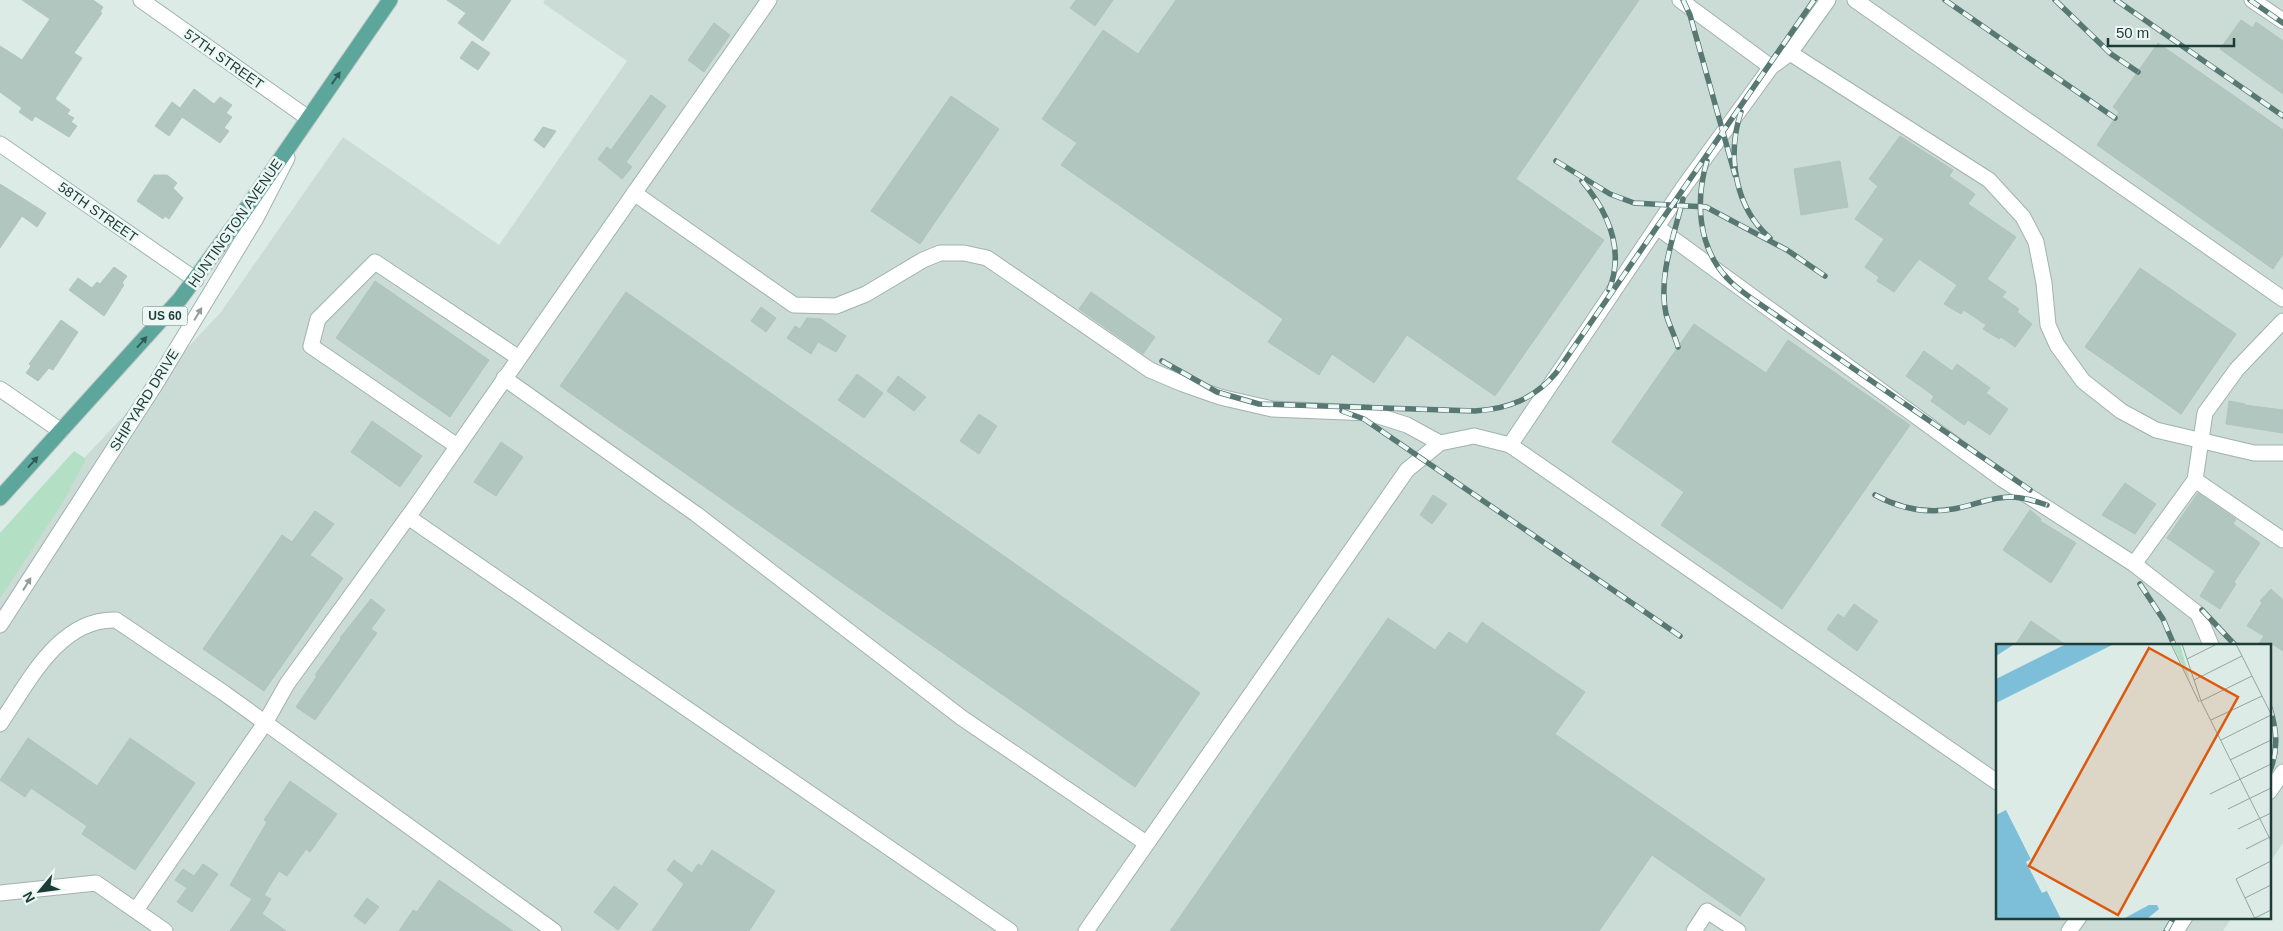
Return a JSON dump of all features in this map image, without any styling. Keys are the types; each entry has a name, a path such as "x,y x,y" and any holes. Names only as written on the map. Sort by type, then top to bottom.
{"main road":[{"name":"HUNTINGTON AVENUE","path":"0,498 196,280 390,0"}],"street":[{"name":"57TH STREET","path":"141,0 308,118"},
{"path":"136,910 265,723 287,684 408,516 769,0"},
{"path":"1680,0 1771,67"},
{"path":"1510,445 1657,227 1771,67 1790,53 1828,0"},
{"path":"1855,0 2283,299"},
{"path":"2252,0 2283,21"},
{"path":"1790,53 1989,180 2023,217 2036,242 2044,283 2048,324 2057,345 2083,381 2121,411 2156,430 2254,453 2283,453"},
{"name":"SHIPYARD DRIVE","path":"0,625 153,388 256,218 308,118"},
{"name":"58TH STREET","path":"0,144 196,280"},
{"path":"634,193 794,305 836,306 866,294 923,260 940,253 964,253 987,258 1150,370 1183,384 1220,397 1272,409 1369,413 1407,425 1440,443"},
{"path":"1657,227 2002,479 2134,564 2198,614 2211,644"},
{"path":"457,446 311,346 318,318 375,262 518,358"},
{"path":"2134,564 2195,480 2199,441 2205,413 2237,369 2283,320"},
{"path":"504,378 696,514 962,718 1146,843"},
{"path":"0,388 60,431"},
{"path":"1086,931 1407,470 1440,443 1474,436 1510,445 1996,781"},
{"path":"2195,480 2283,540"},
{"path":"408,516 1010,931"},
{"path":"0,724 47,654 81,628 104,620 116,620 265,723 554,931"},
{"path":"2270,791 2283,772"},
{"path":"0,893 96,883 165,931"},
{"path":"1694,931 1707,911 1738,931"},
{"path":"2069,931 2078,918"},
{"path":"2176,931 2184,918"}],"shaded area":[{"path":"545,0 2283,0 2283,931 0,931 0,548 221,312 343,137 499,245 627,61 543,3"}],"green space":[{"path":"74,451 86,459 63,502 0,598 0,533"}],"pier":[{"path":"2283,843 2283,931 2223,931 2231,918 2270,918 2270,862"}],"building":[{"path":"22,0 93,0 103,7 100,12 102,13 74,53 82,58 55,99 70,110 67,114 74,118 71,122 77,126 69,137 35,116 32,121 19,112 22,108 0,92 0,46 22,60 50,19"},
{"path":"447,0 511,0 483,41 458,23 466,13"},
{"path":"1076,0 1113,0 1095,26 1070,8"},
{"path":"1176,0 1639,0 1516,179 1604,240 1495,396 1407,335 1374,383 1332,354 1319,375 1268,342 1283,319 1061,165 1077,143 1042,119 1103,30 1138,54"},
{"path":"2241,20 2253,28 2256,22 2283,41 2283,94 2220,49"},
{"path":"714,23 730,35 704,72 688,60"},
{"path":"472,41 490,53 478,70 460,58"},
{"path":"2158,43 2283,130 2283,254 2273,269 2097,145 2119,112 2113,107"},
{"path":"194,89 214,104 220,97 232,105 226,113 232,117 224,128 229,131 220,143 182,117 169,136 155,126 172,102 180,108"},
{"path":"651,95 666,106 626,162 632,167 622,179 598,159 607,147 611,150"},
{"path":"951,96 999,129 920,244 871,211"},
{"path":"543,127 556,131 544,148 534,140"},
{"path":"1900,136 1953,170 1949,176 1975,194 1968,204 2016,237 1987,279 2006,292 2002,297 2019,309 2017,312 2032,324 2015,347 2001,337 1999,339 1983,329 1986,325 1964,310 1961,314 1944,304 1957,285 1919,259 1894,292 1877,281 1879,277 1865,267 1884,239 1855,219 1878,186 1869,179"},
{"path":"1840,161 1848,207 1801,215 1794,169"},
{"path":"154,175 167,175 177,183 173,188 183,198 169,219 165,216 163,219 137,201"},
{"path":"0,184 46,213 37,227 22,216 0,248"},
{"path":"114,267 127,276 122,283 124,285 104,316 69,290 78,278 92,288 97,282 100,284"},
{"path":"2140,268 2236,334 2181,414 2085,347"},
{"path":"375,281 489,360 450,417 336,338"},
{"path":"626,292 1200,693 1135,787 560,386"},
{"path":"1091,292 1155,337 1143,354 1079,309"},
{"path":"761,307 776,318 766,332 751,321"},
{"path":"807,318 821,319 846,336 836,352 818,342 811,354 787,338 795,326 800,329"},
{"path":"61,320 78,332 53,370 49,368 38,381 26,373 31,366 29,364"},
{"path":"1694,324 1766,373 1788,340 1910,425 1782,609 1661,525 1684,492 1612,442"},
{"path":"1924,351 1952,371 1957,364 1990,388 1986,393 2008,409 1990,435 1968,420 1964,425 1931,401 1934,396 1906,376"},
{"path":"857,374 883,393 864,418 838,400"},
{"path":"898,376 926,397 914,411 887,391"},
{"path":"2229,401 2283,410 2283,433 2226,424"},
{"path":"979,414 997,426 979,454 960,441"},
{"path":"372,421 422,456 400,487 351,452"},
{"path":"501,442 523,457 496,496 474,482"},
{"path":"2125,483 2156,504 2135,534 2102,515"},
{"path":"2198,493 2236,519 2233,524 2260,543 2234,582 2236,584 2220,609 2200,596 2215,571 2167,538"},
{"path":"1433,495 1447,504 1432,524 1420,515"},
{"path":"2030,510 2041,519 2040,521 2076,543 2051,583 2003,550"},
{"path":"315,511 334,524 310,555 343,578 264,691 203,649 282,535 292,542"},
{"path":"2271,589 2283,600 2283,651 2274,645 2259,644 2264,636 2247,626 2262,603 2260,601"},
{"path":"371,599 385,610 371,629 377,633 315,720 296,707 340,638"},
{"path":"1854,604 1878,621 1857,651 1827,629 1838,614 1844,618"},
{"path":"1388,618 1435,650 1449,632 1467,644 1482,622 1585,692 1555,734 1765,879 1740,916 1652,855 1599,931 1170,931"},
{"path":"2031,621 2065,644 2016,644"},
{"path":"28,738 97,786 130,738 195,783 135,870 82,834 87,826 31,788 25,797 0,780"},
{"path":"290,781 337,814 310,852 306,849 287,876 279,871 264,895 271,899 262,914 286,931 230,931 252,899 230,885 267,822 264,820"},
{"path":"712,850 775,891 749,931 652,931 684,884 667,870 674,860 692,873 698,864 702,866"},
{"path":"203,864 218,874 192,912 177,902 187,888 175,880 183,869 194,876"},
{"path":"439,880 513,931 399,931 413,910 417,912"},
{"path":"614,886 638,904 618,930 594,912"},
{"path":"367,898 379,907 365,924 354,916"}],"railway":[{"path":"1683,0 1690,15 1735,175"},
{"path":"1162,361 1217,392 1259,404 1475,411 1498,408 1520,401 1539,390 1556,373 1814,0"},
{"path":"1945,0 2115,118"},
{"path":"2055,0 2111,54 2138,72"},
{"path":"2116,0 2283,116"},
{"path":"2250,0 2283,23"},
{"path":"1741,112 1735,145 1737,179 1741,196 1748,211 1770,238"},
{"path":"1556,161 1610,194 1634,203 1706,207 1787,250 1825,276"},
{"path":"1707,161 1701,192 1702,223 1710,252 1717,266 1730,281 1751,298 2030,490"},
{"path":"1582,181 1599,205 1611,232 1615,260 1614,275 1609,290"},
{"path":"1678,347 1666,314 1664,285 1668,256 1683,199"},
{"path":"1342,411 1364,419 1680,636"},
{"path":"1875,495 1912,509 1932,511 1960,508 1995,498 2010,497 2024,498 2047,505"},
{"path":"2140,584 2163,619 2174,644"},
{"path":"2202,610 2234,644"},
{"path":"2270,709 2276,739 2276,748 2270,770"},
{"path":"2166,931 2173,918"}]}
